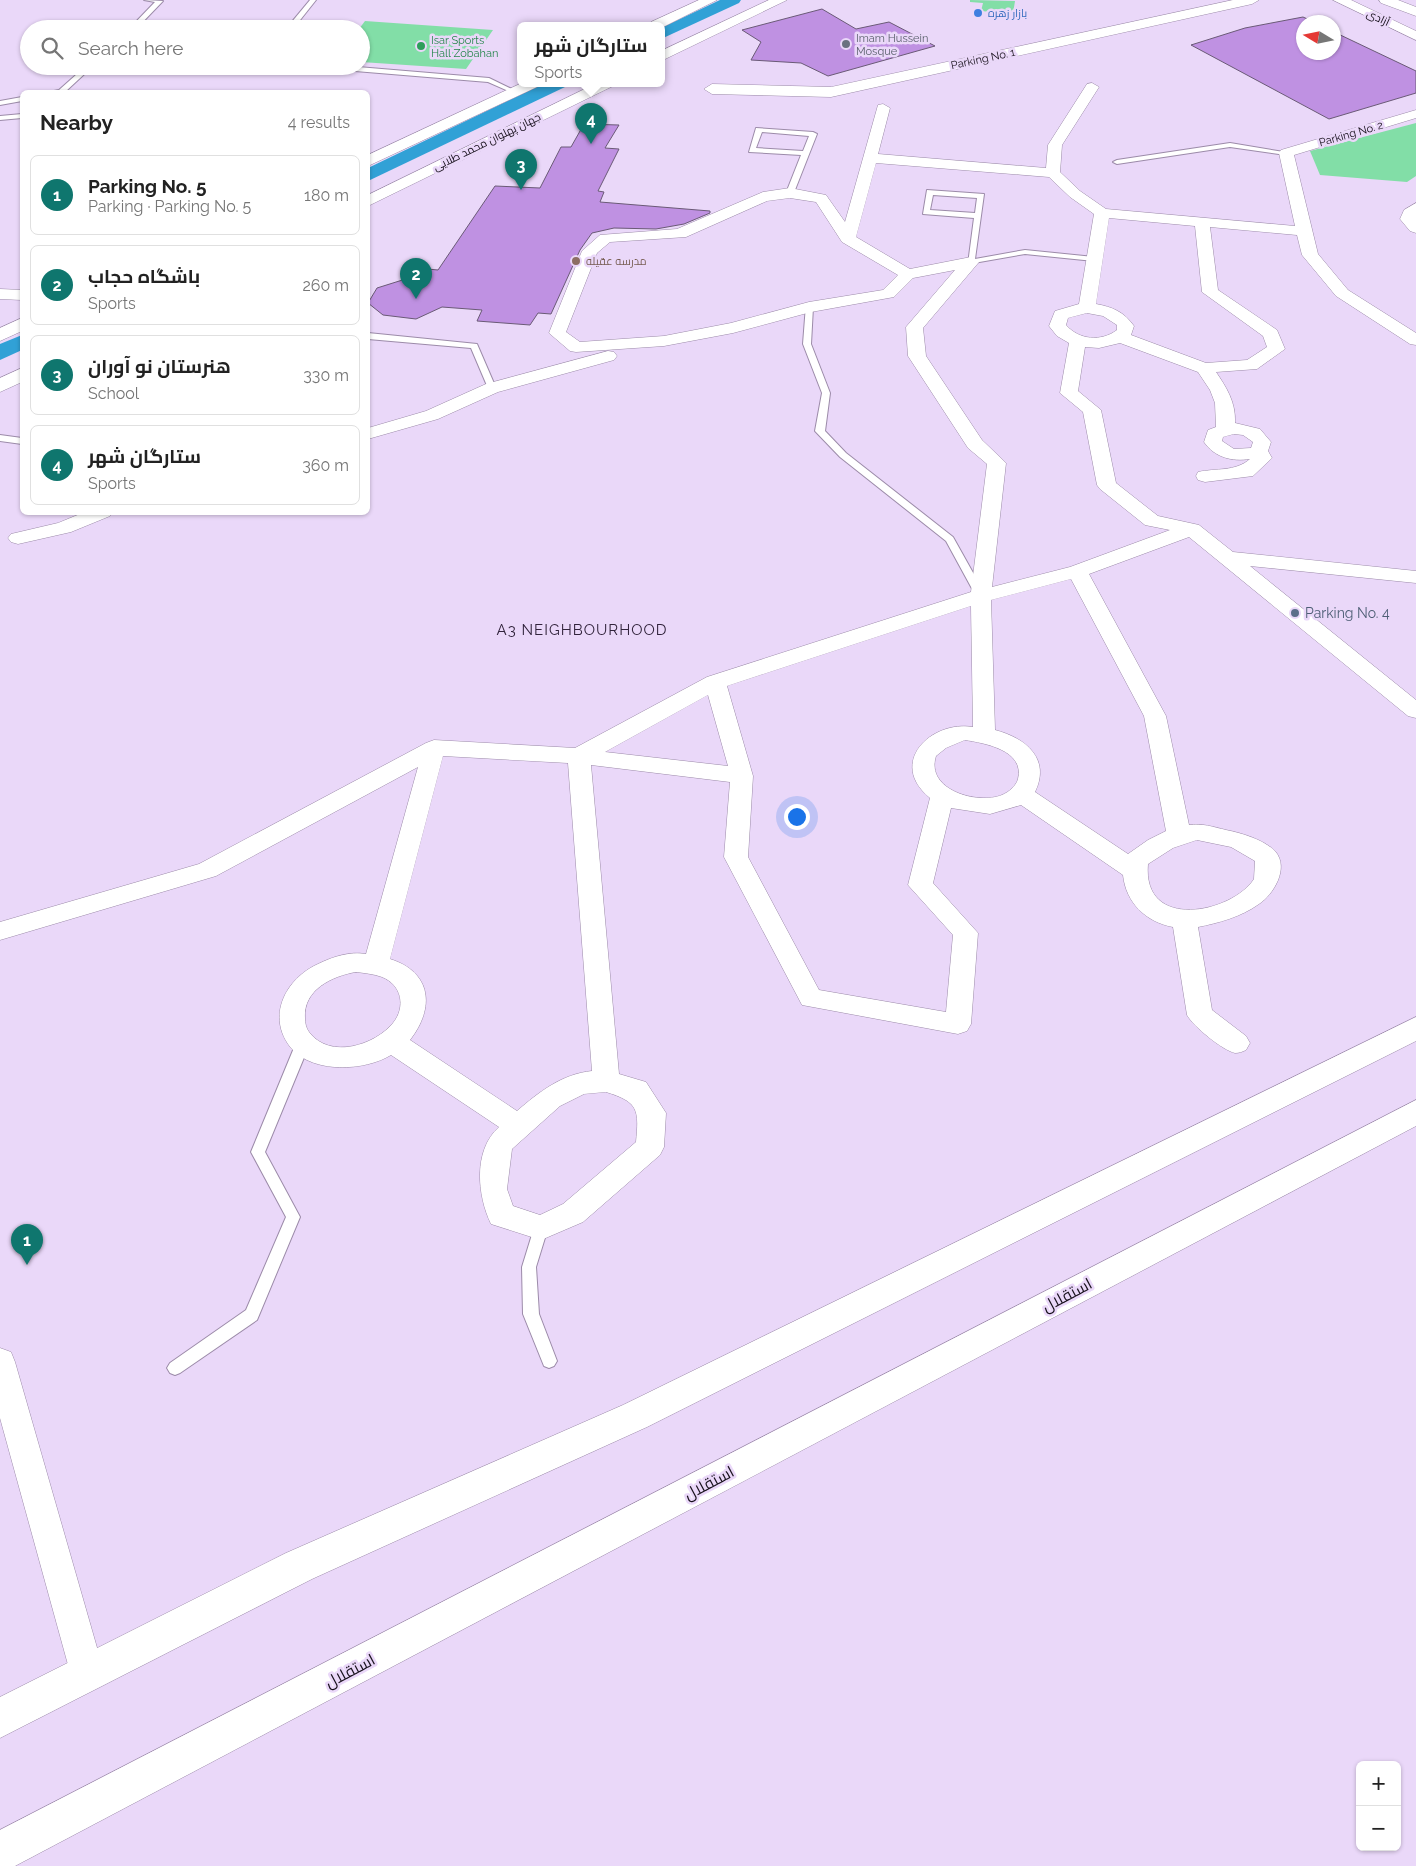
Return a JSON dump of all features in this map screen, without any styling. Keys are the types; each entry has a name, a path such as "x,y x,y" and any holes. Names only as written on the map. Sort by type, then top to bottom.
{"street":[{"path":"662,22 710,0"},
{"path":"665,55 780,0"},
{"name":"Parking No. 1","path":"712,89 831,92 1247,0"},
{"name":"آزادی","path":"1340,0 1416,36"},
{"name":"آزادی","path":"1386,0 1416,12"},
{"path":"370,160 526,87"},
{"name":"جهان پهلوان محمد طلایی","path":"370,200 600,87"},
{"path":"1053,173 1055,145 1092,87"},
{"path":"848,239 868,158 883,108"},
{"name":"Parking No. 2","path":"1286,153 1416,114"},
{"path":"1286,153 1310,255 1342,293 1416,340"},
{"path":"868,158 1053,173 1074,194 1102,213 1304,231"},
{"path":"664,341 576,347 557,333 590,251 606,238 680,234 763,197 790,193 821,198 848,239 908,274"},
{"path":"1416,208 1408,214 1408,219 1416,228"},
{"path":"1087,308 1102,213"},
{"path":"1120,337 1204,368 1251,365 1276,349 1271,334 1210,292 1202,222"},
{"path":"370,433 432,415 492,388 664,341 734,328 809,307 888,294 908,274 970,262"},
{"path":"970,262 914,327 917,356 975,444 997,464 981,596 984,733"},
{"path":"0,294 20,295"},
{"path":"1087,308 1108,312 1123,321 1126,326 1125,332 1120,337 1101,343 1078,340 1060,331 1057,326 1057,320 1067,312 1087,308"},
{"path":"0,335 20,325"},
{"path":"1078,340 1069,393 1092,410 1107,484 1152,521 1192,529 1224,557 1416,711"},
{"path":"1204,368 1221,392 1227,412 1225,428"},
{"path":"0,386 20,375"},
{"path":"1205,476 1246,472 1263,458 1259,451 1262,442 1255,434 1241,428 1218,430 1212,438 1216,446 1222,450 1246,455 1259,451"},
{"path":"18,538 64,528 96,515"},
{"path":"579,756 714,682 981,596 1077,572 1192,529"},
{"path":"1224,557 1416,577"},
{"path":"1077,572 1156,716 1179,835"},
{"path":"714,682 742,776 736,857 812,998 958,1024 966,933 920,885 942,795"},
{"path":"965,732 984,733 1001,738 1016,747 1027,758 1032,771 1030,783 1021,794 1007,802 989,806 973,806 942,795 931,786 924,776 922,765 925,754 934,744 948,736 965,732"},
{"path":"0,931 207,870 434,748 579,756 742,776"},
{"path":"376,963 434,748"},
{"path":"579,756 606,1081"},
{"path":"1021,794 1134,870"},
{"path":"1206,833 1237,840 1266,857 1268,868 1266,881 1240,905 1184,919 1166,917 1148,905 1134,880 1134,870 1136,860 1144,853 1179,835 1206,833"},
{"path":"1184,919 1200,1015 1237,1043"},
{"path":"356,962 376,963 394,969 408,980 414,995 415,1011 408,1028 393,1042 376,1052 349,1057 336,1057 317,1053 303,1043 294,1030 291,1015 294,1000 304,986 319,974 337,966 356,962"},
{"path":"0,1718 87,1672 299,1566 636,1416 1416,1028"},
{"path":"393,1042 518,1126"},
{"path":"606,1081 636,1090 652,1112 650,1147 573,1213 541,1228 501,1215 493,1189 499,1144 550,1098 580,1083 606,1081"},
{"name":"استقلال","path":"0,1852 1416,1112"},
{"path":"0,1362 87,1672"}],"lane":[{"path":"141,20 160,1 147,0"},
{"path":"296,20 313,0"},
{"path":"370,70 489,80 515,92"},
{"path":"63,90 80,75"},
{"path":"0,103 20,99"},
{"path":"0,118 20,116"},
{"path":"790,193 806,153 813,134 759,130 752,150 806,153"},
{"path":"1117,162 1230,145 1286,153"},
{"path":"978,216 926,212 930,192 981,196 978,216 970,262 1025,252 1094,259"},
{"path":"809,307 807,344 826,393 820,431 843,455 950,539 981,596"},
{"path":"370,336 474,346 492,388"},
{"path":"0,438 20,441"},
{"path":"175,1368 252,1315 294,1216 258,1152 303,1043"},
{"path":"541,1228 529,1266 531,1314 549,1361"}],"green space":[{"path":"970,0 1015,1 1013,14 981,11 983,3 970,2"},
{"name":"Isar Sports Hall Zobahan","path":"370,21 493,30 466,69 370,63"},
{"path":"1416,123 1416,176 1407,182 1320,175 1310,151"}],"building":[{"name":"Imam Hussein Mosque","path":"822,9 856,29 889,22 935,46 828,76 801,63 751,60 761,42 742,30"},
{"path":"1296,18 1296,60 1341,60 1341,35 1416,71 1416,93 1329,119 1191,45 1245,28"},
{"path":"584,124 619,125 605,148 619,149 598,191 604,192 600,202 710,211 710,213 684,224 656,229 614,228 592,233 580,250 551,314 538,313 530,325 477,321 482,310 442,307 416,319 383,315 370,305 370,300 377,288 412,277 417,268 438,270 495,186 540,188 561,147 571,147"}],"waterway":[{"path":"665,32 733,0"},
{"path":"370,174 551,87"},
{"path":"0,353 20,343"}],"place":[{"name":"بازار زهره","path":"978,13"},
{"name":"Imam Hussein Mosque","path":"846,44"},
{"name":"Isar Sports Hall Zobahan","path":"421,46"},
{"name":"ستارگان شهر","path":"591,144"},
{"name":"هنرستان نو آوران","path":"521,190"},
{"name":"مدرسه عقیله","path":"576,261"},
{"name":"باشگاه حجاب","path":"416,299"},
{"name":"Parking No. 4","path":"1295,613"},
{"name":"Parking No. 5","path":"27,1265"}],"district":[{"name":"A3 NEIGHBOURHOOD","path":"582,630"}]}
